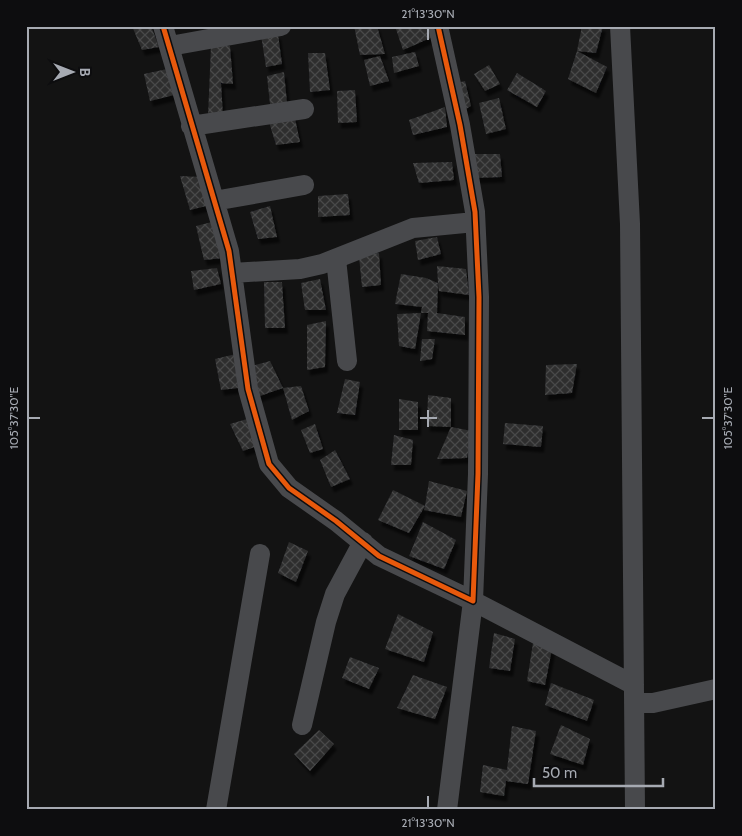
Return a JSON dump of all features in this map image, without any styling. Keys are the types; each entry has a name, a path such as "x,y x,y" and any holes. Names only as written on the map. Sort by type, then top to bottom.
{"street":[{"path":"164,26 191,126 229,251 248,389 269,464 289,488 380,556 472,601 634,694 653,702 716,689"},
{"path":"170,46 281,26"},
{"path":"438,26 465,153 475,222 479,297 478,474 472,601 447,810"},
{"path":"620,26 630,224 635,810"},
{"path":"191,126 304,109"},
{"path":"214,201 304,185"},
{"path":"232,273 300,270 336,259 413,228 475,222"},
{"path":"336,259 347,361"},
{"path":"302,725 326,622 335,594 363,542"},
{"path":"216,810 260,554"}],"building":[{"path":"132,26 151,26 159,47 142,50"},
{"path":"354,26 377,26 385,54 360,55"},
{"path":"395,26 432,26 435,36 403,50"},
{"path":"582,26 603,26 596,53 577,51"},
{"path":"278,34 282,64 266,67 261,35"},
{"path":"211,45 230,46 233,84 221,83 223,117 208,117"},
{"path":"577,51 607,67 596,93 568,79"},
{"path":"415,52 419,66 394,73 392,57"},
{"path":"308,53 325,53 330,90 310,92"},
{"path":"380,56 389,81 370,86 364,60"},
{"path":"489,65 500,84 485,91 474,74"},
{"path":"167,69 174,95 150,101 144,74"},
{"path":"284,72 287,103 270,104 267,76"},
{"path":"517,73 546,91 537,107 507,90"},
{"path":"465,81 471,106 461,112 452,84"},
{"path":"355,90 357,122 338,123 337,91"},
{"path":"499,98 506,129 486,134 479,103"},
{"path":"445,107 447,127 413,135 409,120"},
{"path":"294,114 300,142 276,145 267,115"},
{"path":"469,154 500,154 502,177 471,178"},
{"path":"452,162 454,180 419,183 413,163"},
{"path":"180,176 201,177 210,205 190,210"},
{"path":"348,194 350,215 318,217 318,196"},
{"path":"270,206 277,237 258,239 250,212"},
{"path":"216,221 224,258 204,260 196,226"},
{"path":"437,237 441,254 418,260 415,241"},
{"path":"379,253 381,285 362,287 359,256"},
{"path":"437,266 466,269 469,295 439,291"},
{"path":"217,268 221,284 194,290 191,271"},
{"path":"401,274 426,278 438,283 437,313 465,317 465,335 427,331 428,313 421,313 422,307 395,304"},
{"path":"320,279 326,310 305,310 301,283"},
{"path":"264,282 282,282 285,328 265,328"},
{"path":"421,313 415,349 399,346 397,314"},
{"path":"326,321 325,367 307,370 307,325"},
{"path":"422,339 435,339 432,359 420,361"},
{"path":"236,354 238,388 221,390 215,359"},
{"path":"270,361 283,388 257,397 248,367"},
{"path":"577,364 572,393 545,395 546,365"},
{"path":"345,379 360,382 355,415 337,413"},
{"path":"301,386 309,411 292,420 283,388"},
{"path":"428,395 451,398 451,427 427,426"},
{"path":"399,399 418,402 418,430 399,430"},
{"path":"247,419 257,446 243,451 230,424"},
{"path":"505,423 543,426 541,447 503,444"},
{"path":"315,424 323,449 310,453 301,430"},
{"path":"451,427 472,431 467,458 437,459"},
{"path":"394,435 413,440 411,465 391,465"},
{"path":"335,450 350,479 331,487 320,460"},
{"path":"429,481 467,491 461,517 424,510"},
{"path":"393,490 425,506 409,533 378,520"},
{"path":"423,522 456,540 444,569 409,556"},
{"path":"289,542 308,551 296,582 278,573"},
{"path":"398,614 433,632 424,662 385,649"},
{"path":"494,633 515,639 510,671 489,668"},
{"path":"533,643 552,649 545,685 527,681"},
{"path":"350,657 379,668 369,689 342,678"},
{"path":"413,675 447,687 435,719 397,708"},
{"path":"551,683 594,700 587,721 545,705"},
{"path":"561,725 590,739 583,765 550,754"},
{"path":"512,726 536,731 528,784 506,781 504,796 480,792 483,765 507,770"},
{"path":"319,730 334,744 310,771 294,754"}],"cycle path":[{"path":"163,26 229,251 248,389 269,464 289,488 336,521 379,556 473,601 478,474 479,297 475,212 460,125 438,26"}]}
